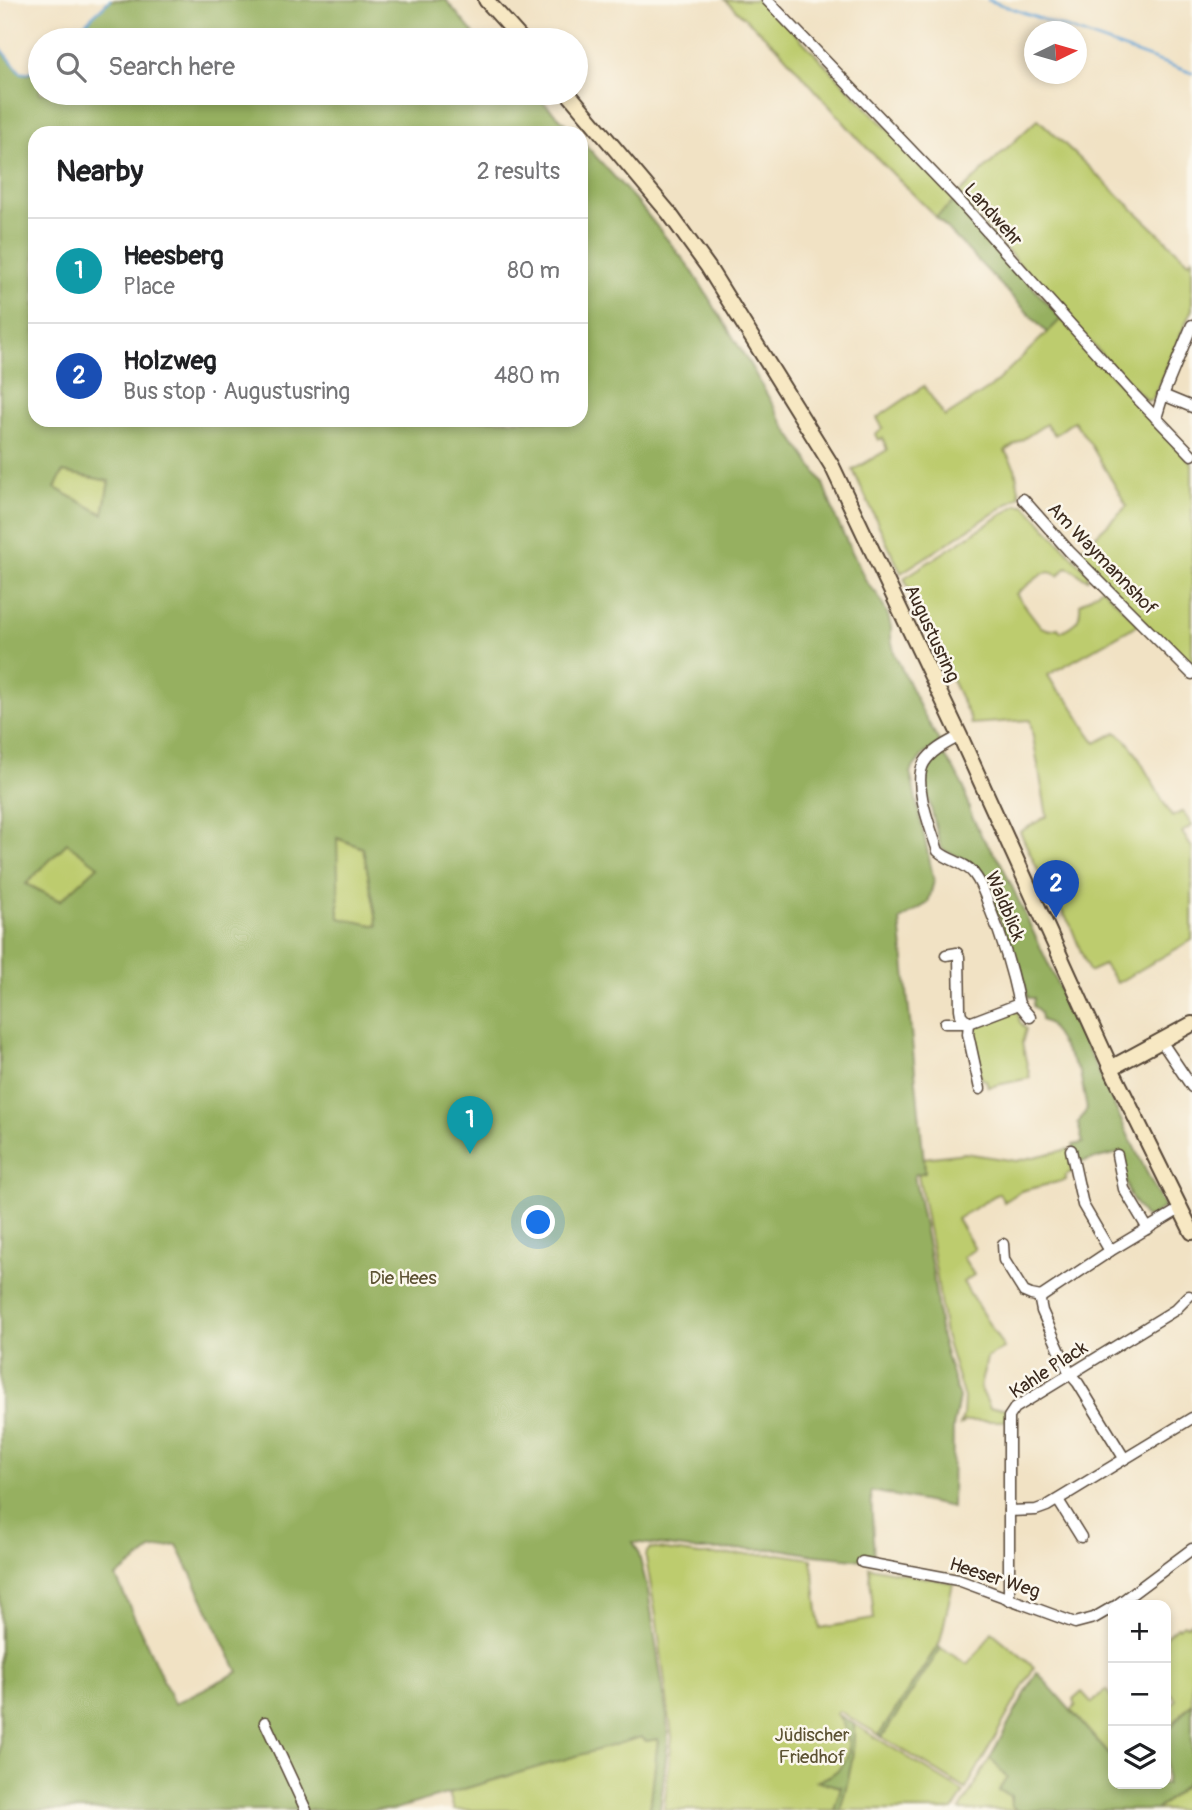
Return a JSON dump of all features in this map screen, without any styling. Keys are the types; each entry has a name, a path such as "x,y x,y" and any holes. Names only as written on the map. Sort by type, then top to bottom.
{"main road":[{"path":"486,0 511,28"},
{"name":"Augustusring","path":"578,105 669,213 708,267 832,466 960,736 1111,1068 1192,1232"},
{"path":"1111,1068 1192,1024"}],"street":[{"name":"Landwehr","path":"767,0 956,197 1192,455"},
{"path":"1156,418 1192,325"},
{"path":"1163,395 1192,407"},
{"name":"Am Waymannshof","path":"1023,499 1069,551 1191,671"},
{"name":"Waldblick","path":"960,736 930,755 922,766 919,783 938,851 973,871 1004,944 1019,1004 1030,1017"},
{"path":"946,955 957,953 959,957 961,1015 970,1023"},
{"path":"945,1023 970,1023 1019,1004"},
{"path":"970,1023 968,1034 980,1089"},
{"path":"1161,1041 1192,1087"},
{"path":"1071,1150 1083,1205 1111,1251"},
{"path":"1117,1155 1124,1189 1147,1229"},
{"path":"1003,1244 1004,1260 1024,1292 1041,1297 1180,1209"},
{"name":"Kahle Plack","path":"1009,1600 1009,1417 1015,1408 1175,1310 1189,1296"},
{"path":"1041,1297 1042,1311 1070,1374 1124,1458"},
{"path":"1009,1511 1036,1510 1058,1500 1192,1418"},
{"path":"1058,1500 1081,1537"},
{"name":"Heeser Weg","path":"1123,1600 1192,1549"},
{"name":"Heeser Weg","path":"862,1562 958,1580 1075,1623 1094,1618 1108,1610"},
{"path":"265,1722 306,1810"}],"green space":[{"path":"110,0 446,0 469,28 80,28"},
{"path":"725,0 763,0 956,200 936,217 863,144 779,49"},
{"name":"Die Hees","path":"0,48 21,73 28,74 28,105 546,105 568,126 28,126 28,427 588,427 588,148 638,203 691,269 786,428 822,481 837,521 867,583 877,594 888,615 895,655 940,743 923,755 910,772 934,881 928,903 900,920 925,1172 914,1175 933,1273 941,1338 959,1398 953,1428 952,1507 871,1491 874,1561 780,1549 700,1550 633,1542 638,1551 648,1591 667,1716 668,1741 660,1810 650,1810 658,1739 646,1741 641,1737 392,1810 0,1810","holes":["63,472 109,481 103,514 55,488","337,838 363,848 378,926 339,918","67,843 98,866 60,901 26,884","177,1545 238,1672 174,1704 116,1577 151,1550"]},
{"path":"1038,119 1189,262 1192,258 1192,309 1153,398 1148,401 1121,376 957,195"},
{"path":"956,200 1061,319 1047,333 936,217"},
{"path":"1061,319 1192,464 1192,663 1187,665 1076,554 1127,506 1074,421 1055,435 1046,424 1005,451 1015,468 1020,496 901,573 853,470 887,450 883,438 878,440 875,434 883,428 877,418 924,386 945,417 991,387"},
{"path":"63,472 109,481 103,514 54,488"},
{"path":"1017,505 1025,505 1088,573 1088,579 1067,567 1058,576 1050,572 1044,573 1016,594 1041,627 1050,630 1058,628 1061,632 1076,621 1080,604 1102,588 1139,624 1048,675 1057,690 1068,699 1096,743 1116,732 1126,740 1172,817 1183,811 1192,826 1182,832 1192,848 1192,940 1117,983 1104,965 1089,972 1070,924 1045,885 1020,832 1047,816 1030,720 971,724 904,578"},
{"path":"944,755 964,788 970,812 982,837 1001,863 1164,1207 1150,1218 1144,1216 1129,1194 1119,1153 1077,1163 1073,1145 1083,1143 1078,1123 1087,1109 1080,1073 1048,1023 1041,1020 1041,1015 1033,1006 1034,998 1028,998 1019,961 1014,962 996,910 978,871 969,862 942,849 939,841 926,778 931,765"},
{"path":"336,838 363,848 379,926 339,919"},
{"path":"67,843 99,866 60,901 25,883"},
{"path":"1015,1010 1026,1029 1022,1043 1030,1078 988,1087 986,1080 981,1079 971,1034 972,1026"},
{"path":"1069,1149 1072,1172 1065,1175 1066,1180 1021,1191 1004,1202 999,1193 957,1219 975,1249 963,1257 974,1275 963,1282 1004,1348 987,1358 980,1387 990,1408 1006,1408 1006,1421 965,1421 960,1425 964,1398 945,1336 918,1174 925,1171 924,1158 965,1153 1016,1161"},
{"name":"Jüdischer Friedhof","path":"651,1548 700,1555 780,1554 812,1559 820,1628 874,1619 869,1567 953,1583 940,1642 879,1735 839,1711 836,1714 847,1734 847,1757 839,1770 819,1781 841,1787 834,1810 664,1810 672,1737 646,1558"},
{"path":"1192,1622 1192,1703 1171,1726 1171,1705 1176,1699 1171,1694 1171,1632 1184,1624 1186,1626"},
{"path":"992,1632 1034,1667 966,1789 882,1737 941,1648 967,1664"},
{"path":"938,1646 941,1648 882,1737 879,1735"},
{"path":"1037,1672 1108,1753 1108,1789 1171,1789 1171,1726 1192,1703 1192,1775 1184,1786 1156,1810 1016,1810 1011,1805 1011,1796 999,1790 1007,1777 990,1758"},
{"path":"1106,1690 1108,1753 1071,1711 1076,1705 1073,1700 1082,1692 1092,1703"},
{"path":"840,1716 854,1724 853,1746 840,1810 834,1810 841,1787 817,1781 837,1771 846,1760 848,1738"},
{"path":"854,1724 964,1792 953,1810 840,1810 850,1768"},
{"path":"641,1737 646,1741 658,1739 650,1810 454,1810 449,1793"},
{"path":"990,1758 1007,1777 1011,1805 1016,1810 960,1810"},
{"path":"1184,1786 1192,1787 1192,1810 1156,1810"}],"waterway":[{"path":"80,28 110,0"},
{"path":"988,0 1192,73"},
{"path":"0,47 21,73 28,73"}],"place":[{"name":"Holzweg","path":"1056,918"},
{"name":"Heesberg","path":"470,1154"}]}
